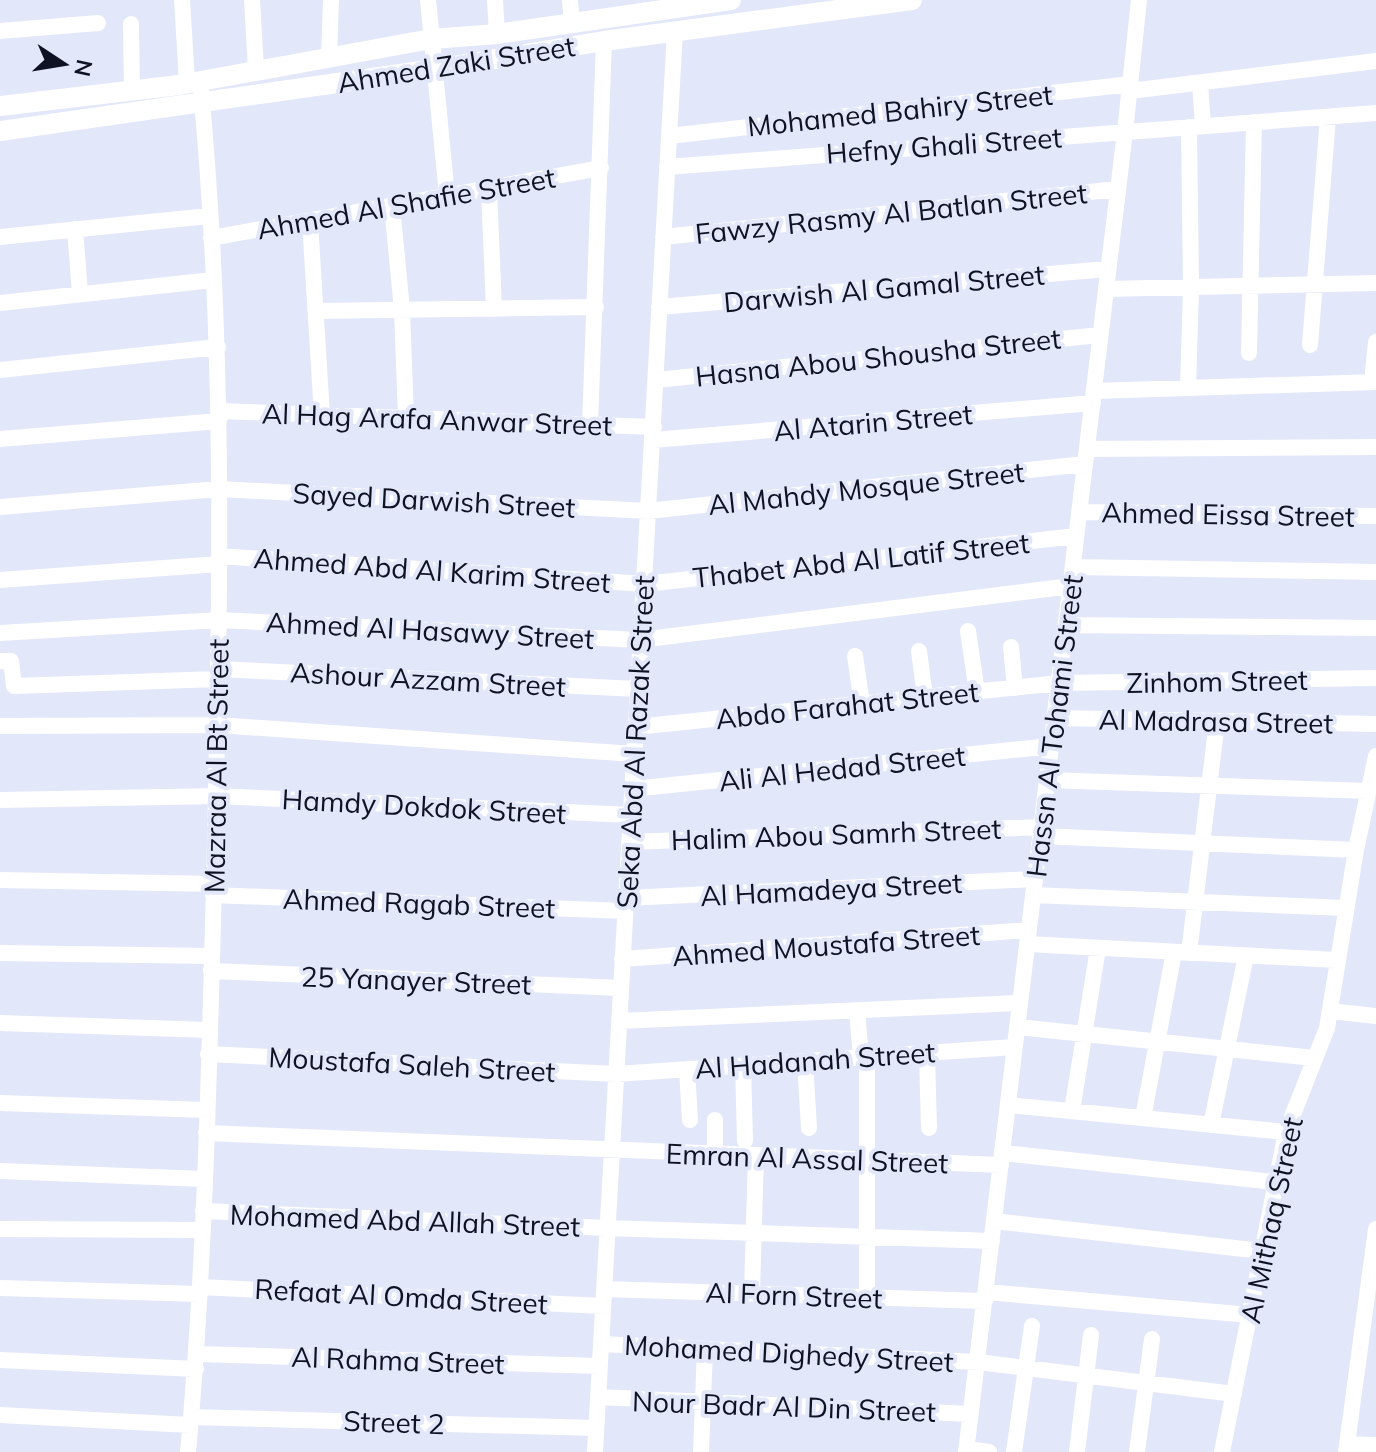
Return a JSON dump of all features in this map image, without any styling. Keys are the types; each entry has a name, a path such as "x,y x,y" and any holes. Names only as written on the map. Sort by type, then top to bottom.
{"street":[{"name":"Mazraa Al Bt Street","path":"182,0 194,81 202,102 218,347 219,416 214,889 200,1290 188,1452"},
{"path":"252,0 256,69"},
{"path":"329,59 331,0"},
{"path":"428,0 447,196"},
{"path":"495,0 497,34"},
{"path":"570,0 572,24"},
{"name":"Ahmed Zaki Street","path":"0,106 132,91 431,39 497,34 731,0"},
{"name":"Ahmed Zaki Street","path":"0,131 435,69 604,41 912,0"},
{"name":"Hassn Al Tohami Street","path":"966,1450 1139,0"},
{"path":"0,31 98,23"},
{"path":"131,24 132,91"},
{"name":"Seka Abd Al Razak Street","path":"595,1452 675,31"},
{"path":"590,425 604,41"},
{"name":"Mohamed Bahiry Street","path":"669,136 1130,87 1200,83 1376,61"},
{"path":"1188,388 1200,83"},
{"name":"Hefny Ghali Street","path":"667,167 1376,113"},
{"path":"1310,345 1328,117"},
{"path":"1249,353 1254,122"},
{"name":"Ahmed Al Shafie Street","path":"211,238 601,168"},
{"path":"489,189 494,309"},
{"name":"Fawzy Rasmy Al Batlan Street","path":"663,237 1118,189"},
{"path":"392,206 402,310 406,418"},
{"path":"0,237 209,216"},
{"path":"310,222 322,415"},
{"path":"75,229 80,294"},
{"name":"Darwish Al Gamal Street","path":"659,307 1108,269"},
{"path":"0,303 213,280"},
{"path":"1106,289 1376,283"},
{"path":"316,311 596,307"},
{"name":"Hasna Abou Shousha Street","path":"656,380 1100,335"},
{"path":"1374,382 1376,342"},
{"path":"0,370 218,347"},
{"name":"Al Atarin Street","path":"654,434 1188,388 1374,382"},
{"name":"Al Hag Arafa Anwar Street","path":"0,439 219,416 322,415 590,425 654,434"},
{"name":"Al Mahdy Mosque Street","path":"648,511 1086,457 1376,447"},
{"name":"Sayed Darwish Street","path":"0,507 219,489 648,511"},
{"name":"Ahmed Eissa Street","path":"1079,512 1376,516"},
{"name":"Thabet Abd Al Latif Street","path":"645,584 1076,536"},
{"name":"Ahmed Abd Al Karim Street","path":"0,580 219,560 645,584"},
{"path":"1073,567 1376,572"},
{"name":"Ahmed Al Hasawy Street","path":"0,633 219,620 640,640 1071,586"},
{"path":"1066,625 1376,628"},
{"path":"968,631 977,692"},
{"path":"1011,647 1015,688"},
{"path":"919,651 925,697"},
{"path":"855,656 862,704"},
{"name":"Ashour Azzam Street","path":"0,661 11,661 14,686 218,674 638,689"},
{"name":"Zinhom Street","path":"1059,683 1376,678"},
{"name":"Abdo Farahat Street","path":"636,727 1059,683"},
{"name":"Al Madrasa Street","path":"1055,718 1376,724"},
{"path":"1143,1118 1157,1042 1196,902 1217,721"},
{"path":"0,726 218,725 634,754"},
{"name":"Ali Al Hedad Street","path":"632,789 1051,746"},
{"name":"Al Mithaq Street","path":"1222,1452 1286,1132 1327,1028 1345,908 1376,756"},
{"path":"1047,780 1368,791"},
{"name":"Hamdy Dokdok Street","path":"0,800 216,796 631,815"},
{"name":"Halim Abou Samrh Street","path":"629,842 1042,832 1203,844 1356,850"},
{"name":"Ahmed Ragab Street","path":"0,880 626,905"},
{"name":"Al Hamadeya Street","path":"626,905 1034,887 1196,902 1345,908"},
{"name":"Ahmed Moustafa Street","path":"622,959 1028,937 1098,948 1337,960"},
{"path":"1072,1111 1098,948"},
{"name":"25 Yanayer Street","path":"0,953 621,988"},
{"path":"1211,1125 1246,956"},
{"path":"619,1021 1020,1003"},
{"path":"857,1011 864,1057 868,1160 867,1297"},
{"path":"1330,1011 1376,1016"},
{"path":"0,1023 209,1030"},
{"path":"1018,1027 1314,1058"},
{"name":"Al Hadanah Street","path":"616,1074 1014,1047"},
{"path":"927,1053 929,1128"},
{"name":"Moustafa Saleh Street","path":"208,1054 616,1074"},
{"path":"805,1061 809,1128"},
{"path":"743,1065 745,1141"},
{"path":"687,1069 690,1120"},
{"path":"0,1103 206,1110"},
{"path":"1008,1105 1286,1132"},
{"path":"715,1120 715,1154"},
{"name":"Emran Al Assal Street","path":"206,1133 868,1160 1002,1159 1275,1182"},
{"path":"752,1293 756,1155"},
{"path":"0,1171 204,1179"},
{"name":"Mohamed Abd Allah Street","path":"203,1211 992,1241"},
{"path":"994,1221 1262,1251"},
{"path":"0,1229 202,1230"},
{"path":"1376,1229 1347,1448 1376,1445"},
{"name":"Refaat Al Omda Street","path":"0,1288 604,1297"},
{"name":"Al Forn Street","path":"604,1297 752,1293 985,1297 1250,1315"},
{"path":"1014,1452 1032,1326"},
{"path":"1077,1452 1091,1335"},
{"path":"1137,1452 1152,1339"},
{"name":"Mohamed Dighedy Street","path":"601,1344 978,1362 1234,1394"},
{"path":"701,1452 705,1349"},
{"name":"Al Rahma Street","path":"0,1360 600,1366"},
{"name":"Nour Badr Al Din Street","path":"598,1397 971,1414"},
{"name":"Street 2","path":"0,1415 596,1428"},
{"path":"966,1450 989,1452"}]}
